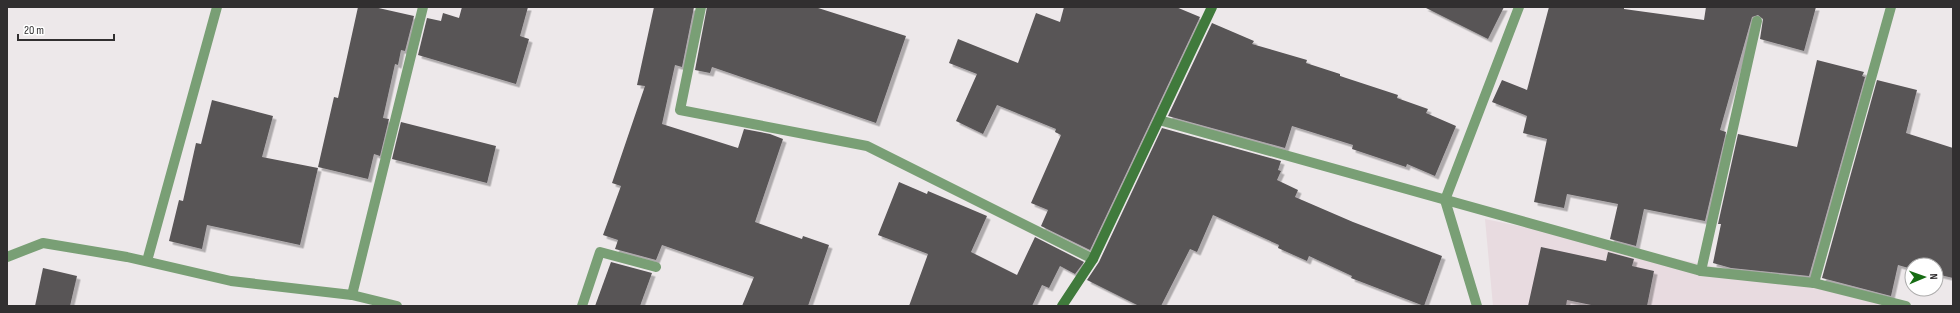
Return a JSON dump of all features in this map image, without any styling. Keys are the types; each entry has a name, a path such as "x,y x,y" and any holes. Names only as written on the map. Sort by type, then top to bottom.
{"street":[{"path":"147,261 217,7"},
{"path":"352,295 423,7"},
{"path":"701,7 680,110 867,146 1093,259"},
{"path":"1062,306 1093,259 1212,7"},
{"path":"1477,306 1445,200 1519,7"},
{"path":"1814,283 1891,7"},
{"path":"1701,271 1757,21"},
{"path":"1159,120 1701,271 1814,283 1906,306"},
{"path":"7,257 43,243 147,261 231,281 352,295 397,306"},
{"path":"582,306 600,252 656,267"}],"shaded area":[{"path":"1485,219 1903,306 1493,306"}],"building":[{"path":"358,7 374,7 414,16 405,51 401,50 398,65 395,64 383,118 389,119 380,156 374,154 368,179 318,167 334,97 338,98"},
{"path":"462,7 528,7 520,36 529,39 516,84 418,55 427,18 441,21 443,13 459,18"},
{"path":"654,7 694,7 682,67 675,65 662,124 738,148 744,129 770,134 783,139 755,222 802,239 803,236 829,245 808,306 742,306 754,277 662,245 656,260 615,249 618,240 603,235 621,186 612,183 645,86 637,85"},
{"path":"707,7 815,7 906,36 876,123 712,67 710,73 695,70"},
{"path":"1064,7 1176,7 1200,17 1090,250 1041,226 1048,210 1031,203 1061,135 1055,132 1056,129 997,105 983,134 956,121 977,74 949,63 958,39 1018,63 1036,13 1060,22"},
{"path":"1424,7 1504,7 1488,39"},
{"path":"1549,7 1624,7 1624,9 1704,20 1706,7 1816,7 1804,51 1760,39 1763,19 1758,15 1752,17 1720,130 1726,132 1705,221 1644,209 1636,246 1610,239 1618,204 1567,194 1564,208 1534,202 1547,139 1523,133 1527,116 1492,102 1502,80 1527,90"},
{"path":"1212,23 1254,41 1252,44 1307,60 1306,63 1398,95 1397,98 1428,109 1426,113 1456,126 1435,176 1407,164 1406,167 1352,149 1353,145 1292,126 1285,148 1168,116"},
{"path":"1817,60 1864,72 1862,76 1865,77 1809,276 1731,268 1713,263 1721,224 1718,224 1738,134 1797,147"},
{"path":"1877,80 1917,90 1906,133 1953,148 1953,278 1944,276 1944,257 1904,257 1904,267 1898,265 1891,296 1822,278"},
{"path":"212,100 273,116 262,157 318,168 300,245 207,225 202,249 169,241 179,200 183,201 196,143 201,144"},
{"path":"401,122 496,146 487,183 392,159"},
{"path":"1162,128 1281,161 1278,170 1281,171 1277,180 1298,190 1295,197 1353,222 1442,256 1424,306 1351,278 1352,276 1309,256 1307,261 1278,248 1279,245 1213,215 1197,252 1190,249 1161,306 1139,306 1087,280 1099,262"},
{"path":"899,182 927,194 928,191 987,216 971,252 1017,275 1035,237 1084,262 1075,274 1060,266 1049,288 1042,285 1032,306 909,306 928,254 878,235"},
{"path":"1541,247 1606,261 1608,252 1634,259 1632,266 1654,271 1647,306 1596,306 1567,300 1566,306 1528,306"},
{"path":"611,262 652,273 640,306 595,306"},
{"path":"43,268 77,276 70,306 35,306"}]}
